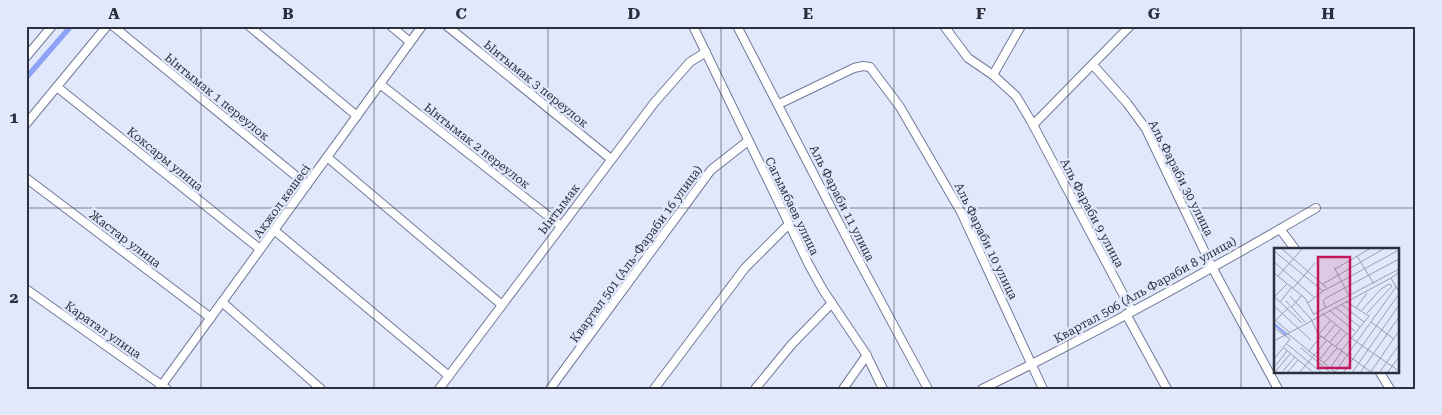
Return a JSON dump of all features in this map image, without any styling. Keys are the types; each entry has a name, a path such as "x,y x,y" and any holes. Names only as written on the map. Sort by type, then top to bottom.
{"street":[{"path":"26,57 52,26"},
{"path":"26,124 107,26"},
{"name":"Ынтымак 1 переулок","path":"113,26 307,185"},
{"path":"249,26 357,116"},
{"path":"390,26 410,42"},
{"name":"Ақжол көшесі","path":"163,387 260,249 422,26"},
{"name":"Ынтымак 3 переулок","path":"447,26 611,159"},
{"name":"Сагымбаев улица","path":"693,26 809,265 866,355 882,389"},
{"name":"Аль Фараби 11 улица","path":"737,26 852,248 928,389"},
{"name":"Аль Фараби 9 улица","path":"944,26 968,58 993,75 1016,96 1033,125 1167,389"},
{"path":"993,75 1021,26"},
{"path":"1033,125 1130,26"},
{"name":"Ынтымак","path":"438,389 677,74 690,62 706,52"},
{"name":"Аль Фараби 30 улица","path":"1093,65 1127,103 1146,129 1212,267 1278,389"},
{"name":"Аль Фараби 10 улица","path":"778,104 854,68 870,67 900,107 961,212 984,258 1043,389"},
{"name":"Ынтымак 2 переулок","path":"380,84 561,226"},
{"name":"Коксары улица","path":"56,87 260,249"},
{"name":"Квартал 501 (Аль-Фараби 16 улица)","path":"550,389 711,170 748,142"},
{"path":"327,157 502,305"},
{"name":"Жастар улица","path":"26,178 211,318"},
{"name":"Квартал 506 (Аль Фараби 8 улица)","path":"982,389 1129,312 1280,230 1316,208"},
{"path":"654,389 745,268 789,224"},
{"path":"274,230 449,376"},
{"path":"1280,230 1294,248"},
{"name":"Каратал улица","path":"26,289 163,387"},
{"path":"222,302 322,389"},
{"path":"755,389 792,344 832,303"},
{"path":"843,389 866,355"},
{"path":"1381,372 1390,389"}],"waterway":[{"path":"26,78 71,26"}]}
